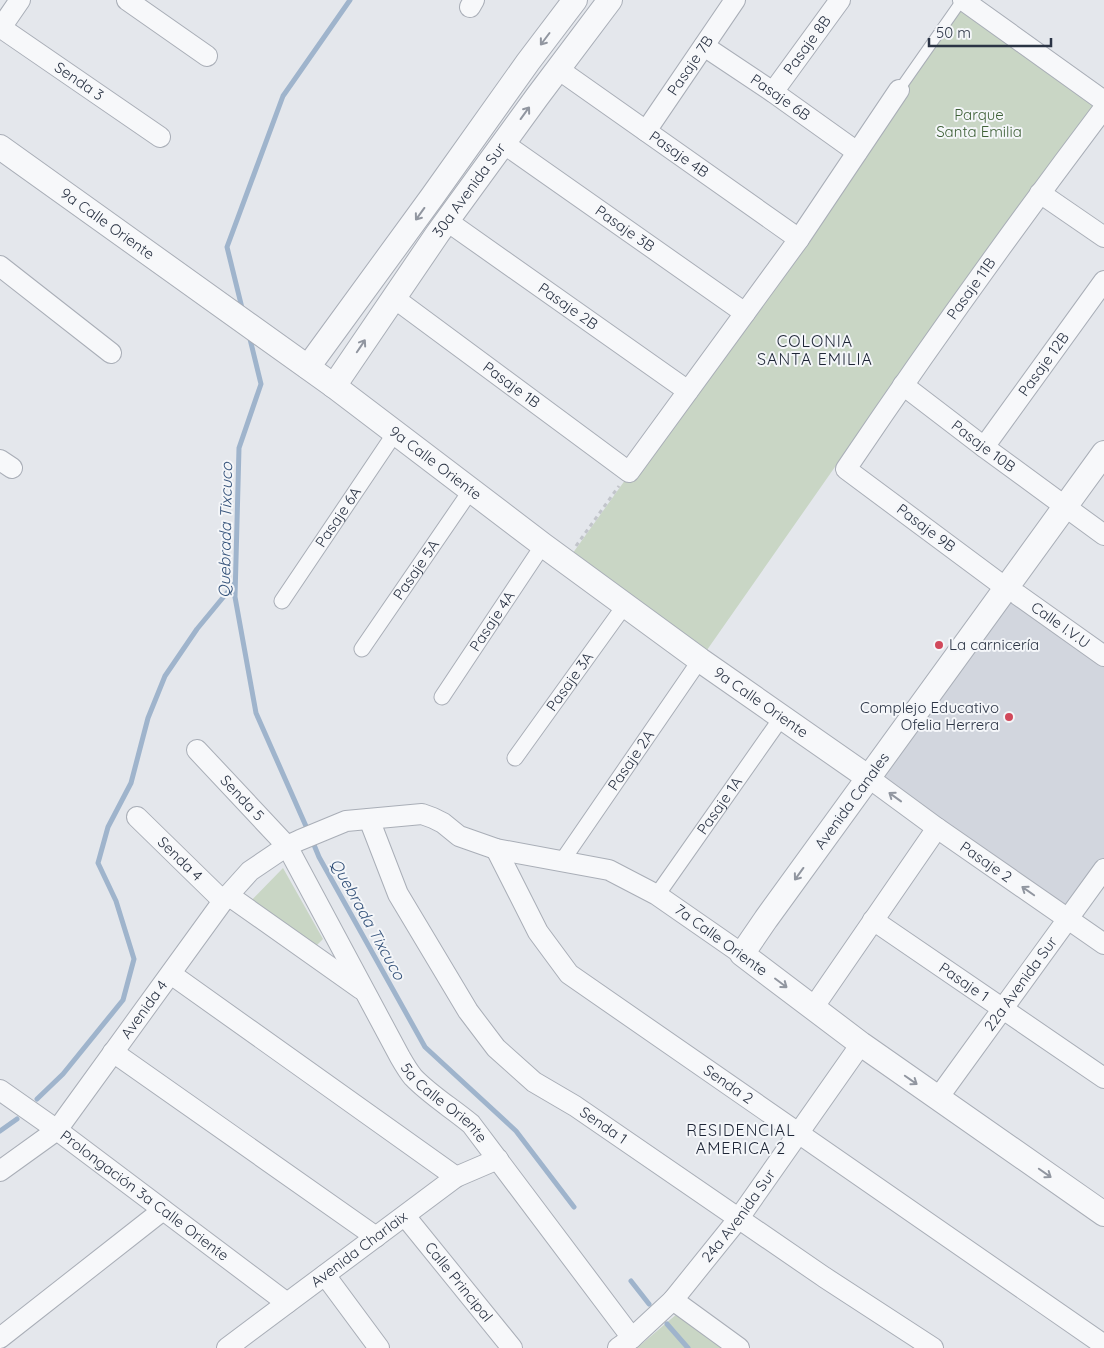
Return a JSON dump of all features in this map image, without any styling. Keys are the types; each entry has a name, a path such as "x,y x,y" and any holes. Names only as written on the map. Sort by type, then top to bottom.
{"street":[{"path":"0,28 20,0"},
{"path":"127,0 207,56"},
{"name":"30a Avenida Sur","path":"308,367 528,62 575,0"},
{"name":"30a Avenida Sur","path":"334,386 447,220 610,0"},
{"name":"Pasaje 7B","path":"646,131 735,0"},
{"name":"Pasaje 8B","path":"773,92 840,0"},
{"path":"962,0 1104,101"},
{"name":"Senda 3","path":"0,28 160,137"},
{"name":"Pasaje 6B","path":"704,46 857,152"},
{"name":"Pasaje 4B","path":"558,69 799,239"},
{"path":"629,472 799,239 899,90"},
{"name":"Pasaje 11B","path":"846,469 1040,192 1104,108"},
{"name":"Pasaje 3B","path":"504,143 745,314"},
{"name":"9a Calle Oriente","path":"0,147 334,386 543,545 700,660 869,778"},
{"path":"444,181 464,197"},
{"path":"1040,192 1104,237"},
{"name":"Pasaje 2B","path":"447,220 688,391"},
{"path":"0,266 111,353"},
{"name":"Pasaje 12B","path":"984,446 1104,281"},
{"name":"Pasaje 1B","path":"394,298 629,472"},
{"name":"Pasaje 10B","path":"903,385 1104,535"},
{"name":"Pasaje 6A","path":"282,601 395,433"},
{"name":"Avenida Canales","path":"742,954 766,918 869,778 1012,592 1065,507 1104,453"},
{"name":"Pasaje 9B","path":"846,469 1012,592"},
{"name":"Pasaje 5A","path":"362,649 471,490"},
{"name":"Pasaje 4A","path":"442,697 543,545"},
{"name":"Calle I.V.U","path":"1012,592 1104,656"},
{"name":"Pasaje 3A","path":"515,758 625,605"},
{"name":"Pasaje 2A","path":"562,861 700,660"},
{"name":"Pasaje 1A","path":"657,895 782,717"},
{"name":"Senda 5","path":"196,750 302,840"},
{"name":"Pasaje 2","path":"869,778 937,828 1104,944"},
{"name":"7a Calle Oriente","path":"302,840 346,821 422,814 443,823 459,836 496,849 608,870 657,895 742,954 861,1044 1104,1214"},
{"name":"Senda 4","path":"137,817 226,898 365,992"},
{"name":"Senda 1","path":"369,819 398,894 468,1011 496,1048 534,1082 575,1106 824,1277 933,1348"},
{"path":"813,1008 937,828"},
{"name":"Avenida 4","path":"0,1170 57,1130 226,898 250,871 302,840"},
{"name":"5a Calle Oriente","path":"302,840 365,992 412,1076 429,1092 471,1124 625,1343"},
{"name":"Senda 2","path":"496,849 538,932 569,974 1104,1345"},
{"name":"22a Avenida Sur","path":"938,1098 1104,869"},
{"name":"Pasaje 1","path":"873,920 1104,1078"},
{"path":"170,974 456,1177"},
{"name":"24a Avenida Sur","path":"625,1343 673,1300 739,1218 861,1044"},
{"path":"117,1047 376,1237"},
{"name":"Prolongación 3a Calle Oriente","path":"0,1090 57,1130 287,1304"},
{"name":"Avenida Charlaix","path":"227,1348 456,1177 498,1160"},
{"path":"0,1338 163,1210"},
{"name":"Calle Principal","path":"405,1216 512,1348"},
{"path":"325,1275 379,1348"},
{"path":"673,1300 739,1348"}],"lane":[{"path":"899,90 962,0"}],"path":[{"path":"565,561 629,472"}],"shaded area":[{"name":"Complejo Educativo Ofelia Herrera","path":"1006,588 1104,656 1104,870 1068,919 869,778"}],"green space":[{"name":"Parque Santa Emilia","path":"962,0 1101,98 844,454 700,660 565,564 724,342"},
{"path":"283,868 323,939 314,948 246,906"},
{"path":"678,1313 727,1348 637,1348"}],"waterway":[{"name":"Quebrada Tixcuco","path":"243,312 227,247 283,96 350,0"},
{"name":"Quebrada Tixcuco","path":"249,335 261,384 239,448 235,597 256,713 309,833"},
{"path":"37,1099 63,1074 123,1000 134,959 116,901 98,863 108,827 131,783 148,718 165,676 197,629 235,583"},
{"name":"Quebrada Tixcuco","path":"312,840 319,857 425,1047 516,1131 574,1207"},
{"path":"0,1131 17,1119"},
{"name":"Quebrada Tixcuco","path":"631,1281 649,1304"},
{"name":"Quebrada Tixcuco","path":"667,1324 688,1348"}],"place":[{"name":"La carnicería","path":"939,645"},
{"name":"Complejo Educativo Ofelia Herrera","path":"1009,717"}],"district":[{"name":"COLONIA SANTA EMILIA","path":"815,350"},
{"name":"RESIDENCIAL AMERICA 2","path":"741,1139"}]}
